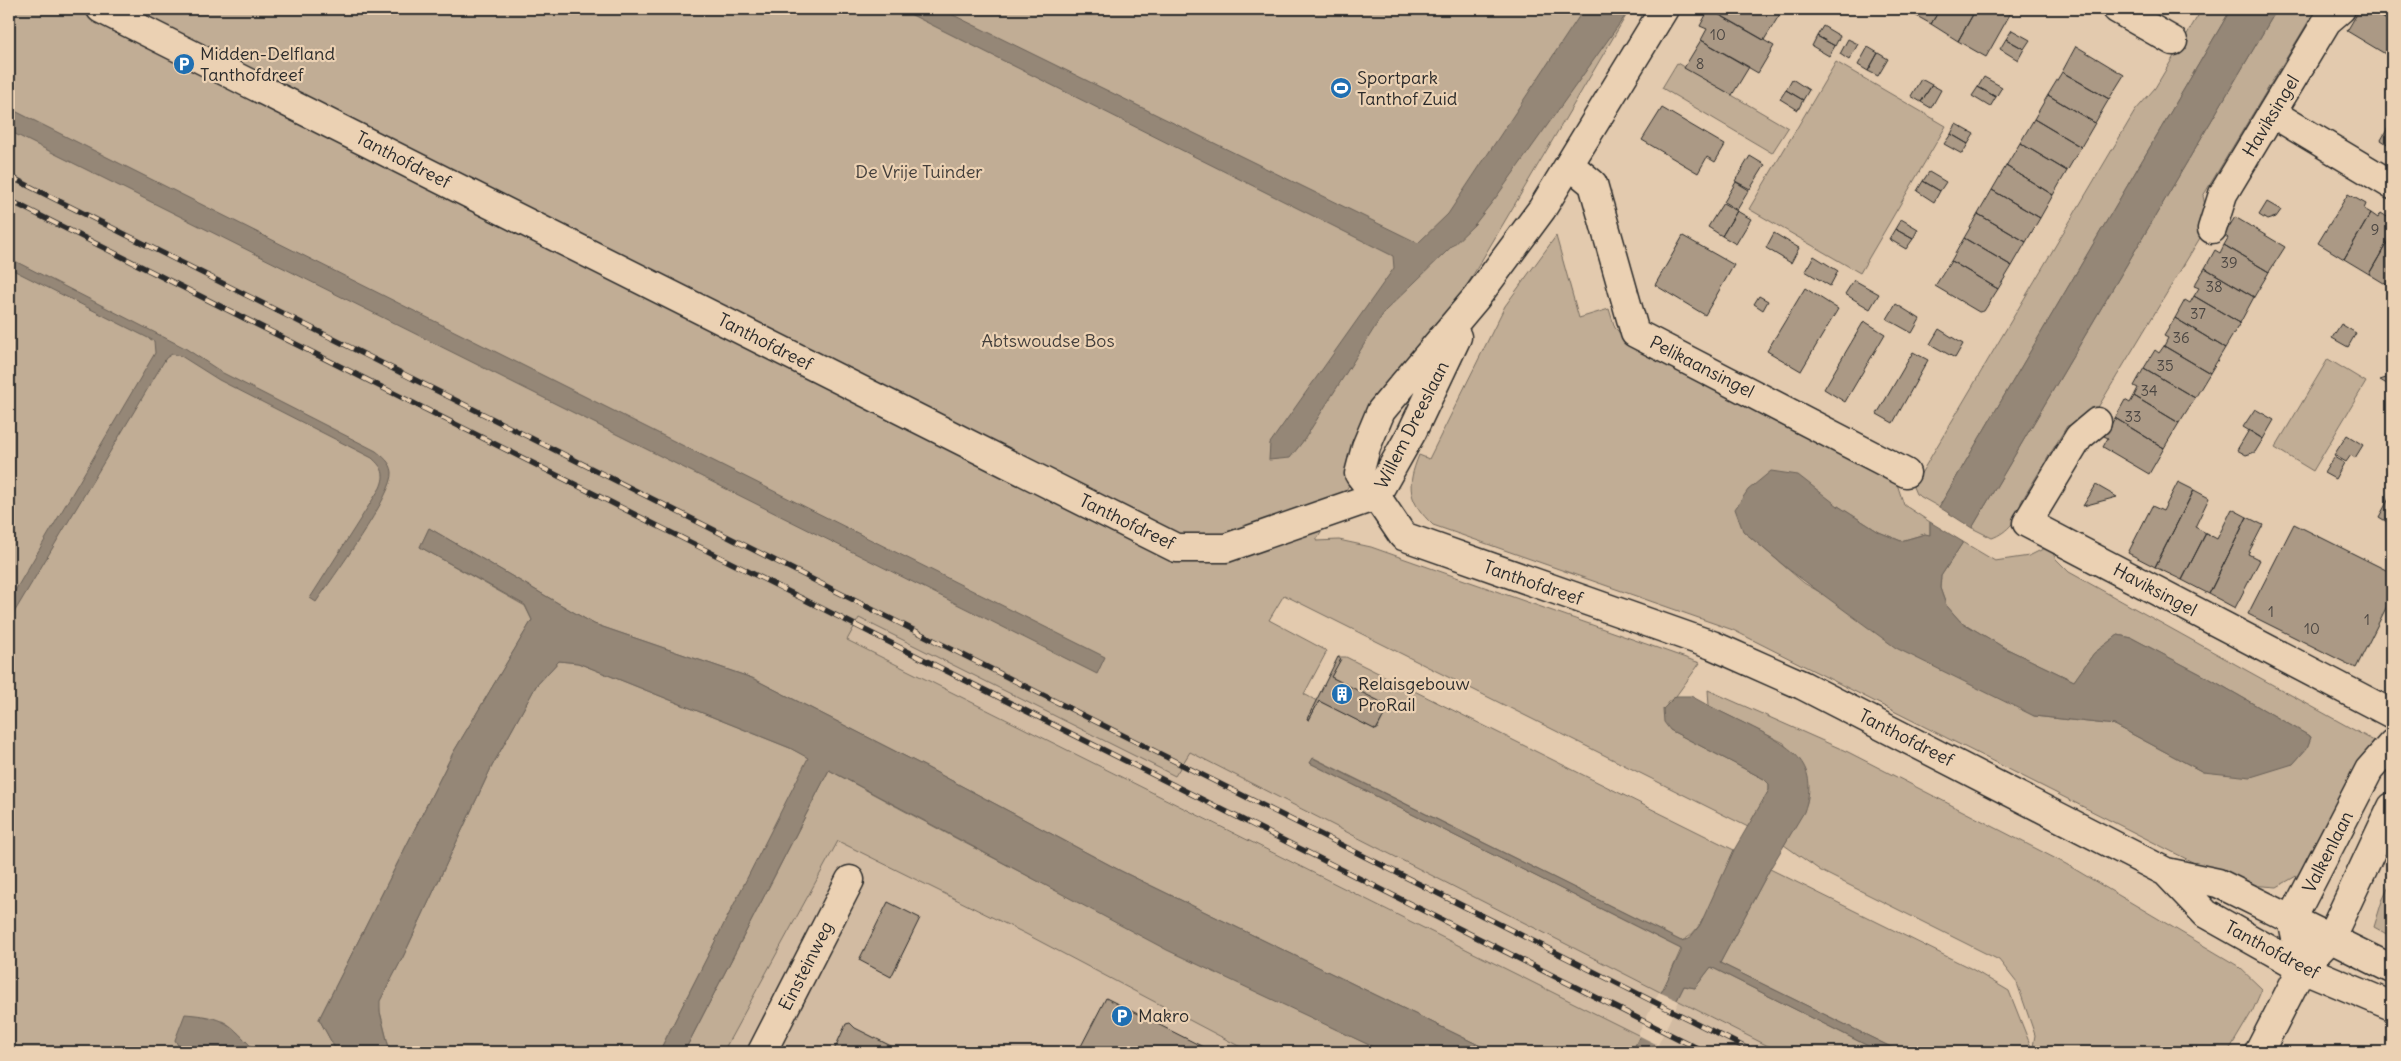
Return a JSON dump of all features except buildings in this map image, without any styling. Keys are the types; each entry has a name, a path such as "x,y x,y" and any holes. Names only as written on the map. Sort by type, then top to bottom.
{"street":[{"name":"Tanthofdreef","path":"101,9 1176,548 1226,548 1376,496 1403,536 1712,646 1802,685 2166,872 2218,883 2392,969"},
{"name":"Willem Dreeslaan","path":"1476,298 1412,432 1376,496 1358,474 1366,447 1381,411 1476,298 1542,209 1570,166 1664,9"},
{"path":"2117,9 2174,41"},
{"name":"Haviksingel","path":"2212,229 2223,194 2328,22 2341,9"},
{"path":"2272,113 2392,185"},
{"name":"Pelikaansingel","path":"1570,166 1593,184 1635,333 1906,472"},
{"name":"Haviksingel","path":"2097,422 2079,437 2027,523 2392,714"},
{"name":"Valkenlaan","path":"2292,919 2369,770 2392,744"},
{"path":"2259,1052 2302,968 2330,939 2392,807"},
{"name":"Tanthofdreef","path":"2166,872 2206,914 2302,968 2392,1006"},
{"name":"Einsteinweg","path":"762,1052 850,880"},
{"path":"2292,919 2302,968"}],"shaded area":[{"path":"900,9 941,9 1418,243 1448,214 1584,9 1630,9 1475,224 1385,311 1304,440 1290,458 1269,460 1270,443 1394,268 1393,256"},
{"path":"2231,9 2277,9 1972,528 1939,507"},
{"path":"9,108 1105,657 1097,674 9,131"},
{"path":"9,156 1170,741 1780,1052 1672,1052 9,221"},
{"path":"9,258 185,348 223,373 376,451 386,460 392,472 384,498 361,537 316,602 310,598 380,488 383,479 381,468 372,458 219,380 181,356 172,354 166,358 9,621 9,601 155,353 154,341 9,268"},
{"path":"1771,471 1798,475 1838,506 1879,532 1901,541 1925,534 1930,535 1930,522 1963,542 1941,576 1940,588 1946,605 1960,621 2003,647 2074,681 2094,653 2118,635 2132,638 2212,680 2311,737 2307,748 2293,764 2251,777 2203,772 2115,725 2034,716 1896,648 1788,569 1743,531 1735,509 1748,490"},
{"path":"429,528 594,624 752,678 926,767 1121,871 1493,1052 1384,1052 1167,950 829,770 684,1052 659,1052 808,758 790,748 578,663 559,661 536,686 491,768 403,957 380,1001 380,1012 390,1052 337,1052 319,1019 453,753 532,620 525,605 420,547"},
{"path":"1676,696 1691,696 1777,740 1798,757 1805,768 1808,780 1808,795 1804,812 1770,869 1720,963 1901,1052 1880,1052 1711,967 1695,988 1684,986 1651,1052 1632,1052 1681,949 1310,763 1313,758 1681,941 1689,939 1700,925 1734,850 1769,790 1769,784 1764,779 1670,730 1664,722 1663,709"},
{"path":"829,770 1384,1052 673,1052"},
{"path":"185,1014 209,1017 225,1023 239,1034 256,1052 182,1052 175,1040"}],"green space":[{"name":"Abtswoudse Bos","path":"9,9 1630,9 1316,541 1339,540 1371,547 1700,663 1676,696 1667,703 1670,730 1764,779 1769,784 1769,790 1748,827 1284,595 1269,620 1327,651 1304,694 1317,701 1307,719 1309,720 1319,701 1377,730 1388,706 1331,677 1340,659 1338,657 1346,657 1734,850 1706,915 1690,936 1681,941 1314,758 1310,763 1681,949 1662,993 1190,752 1175,776 859,618 847,640 1640,1036 1632,1052 1493,1052 1121,871 926,767 752,678 594,624 429,528 420,547 525,606 532,620 453,753 319,1019 337,1052 256,1052 235,1030 222,1021 175,1040 182,1052 9,1052"},
{"path":"2202,9 2231,9 1939,507 1916,494 1913,487 2135,111 2155,88"},
{"path":"2277,9 2316,9 2203,196 2209,223 2091,419 2067,426 2021,502 2016,519 1998,536 1992,538 1972,528"},
{"path":"1836,62 1946,126 1860,273 1749,209"},
{"path":"1677,63 1788,128 1772,153 1662,88"},
{"path":"1556,236 1579,318 1609,309 1615,328 1627,339 1894,475 1904,505 1930,522 1930,536 1925,534 1901,541 1879,532 1838,506 1743,531 1804,583 2034,716 2115,725 2203,772 2293,764 2307,748 2311,737 2212,680 2132,638 2118,635 2094,653 2074,681 2003,647 1960,621 1946,605 1940,588 1941,576 1963,542 1995,561 2029,556 2049,546 2056,559 2069,572 2374,741 2298,875 2277,887 2236,884 1733,630 1433,525 1418,508 1412,493 1412,476 1419,455 1429,459 1505,306"},
{"path":"2328,359 2366,382 2313,471 2275,448"},
{"path":"559,661 578,663 790,748 809,758 659,1052 390,1052 379,1001 403,957 491,768 536,686"},
{"path":"1708,690 1848,752 2066,864 2238,966 2262,989 2253,1010 2228,1052 2042,1052 2033,1047 2035,1035 2017,983 1999,960 1821,871 1784,845 1807,802 1784,743 1709,706"},
{"path":"829,770 966,844 1105,915 1384,1052 1250,1052 1026,934 838,841 723,1052 684,1052"},
{"path":"1770,869 1972,969 2009,991 2033,1052 1901,1052 1720,963"},
{"path":"2392,880 2392,937 2374,927 2382,901"},
{"path":"1711,967 1880,1052 1780,1052 1677,1000 1684,986 1695,988"}],"pier":[{"path":"1659,992 1679,1001 1658,1045 1638,1035"}],"railway":[{"path":"9,176 1754,1052"},
{"path":"9,200 1705,1052"}],"place":[{"name":"Midden-Delfland Tanthofdreef","path":"184,64"},
{"name":"Sportpark Tanthof Zuid","path":"1341,88"},
{"name":"Relaisgebouw ProRail","path":"1342,694"},
{"name":"Makro","path":"1122,1016"}],"park label":[{"name":"De Vrije Tuinder","path":"919,172"}]}
